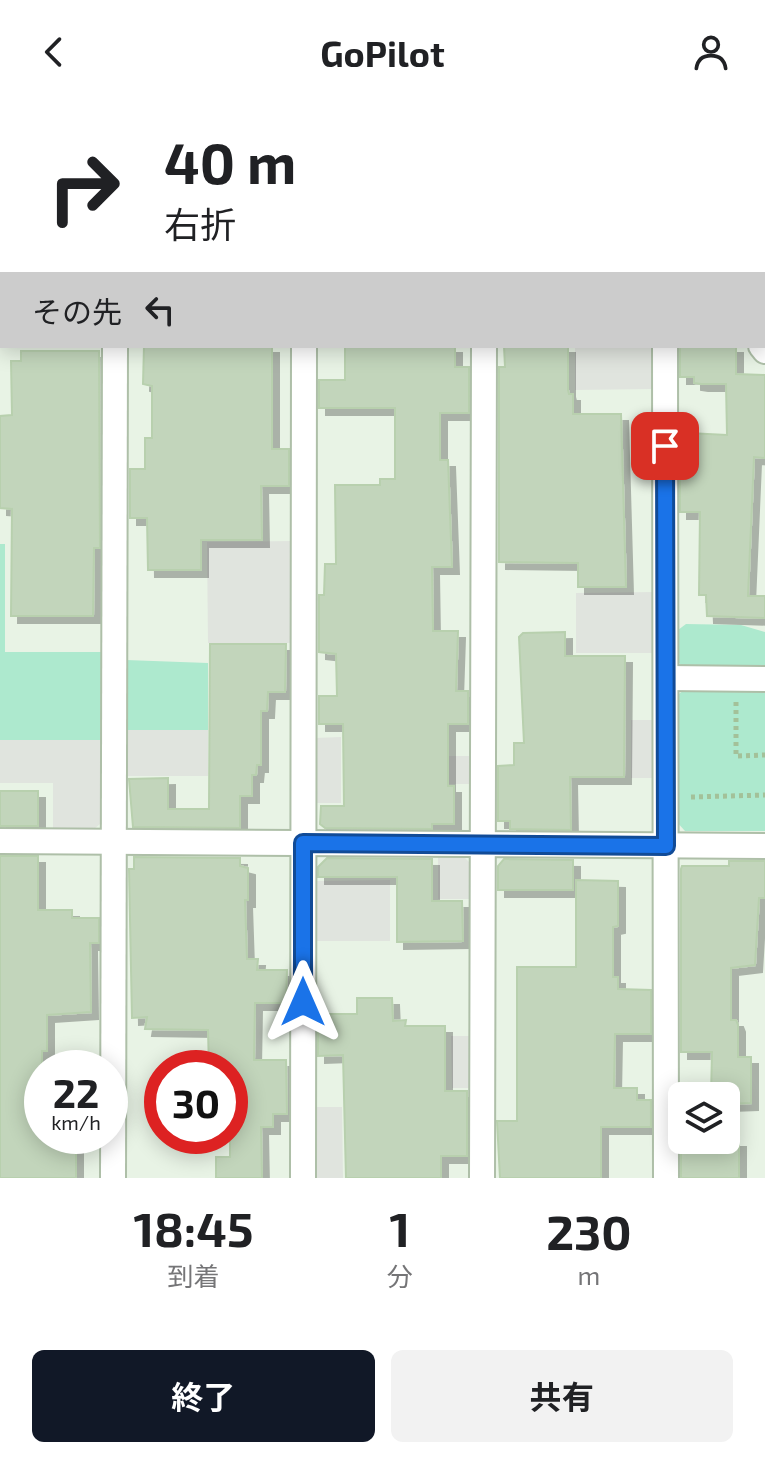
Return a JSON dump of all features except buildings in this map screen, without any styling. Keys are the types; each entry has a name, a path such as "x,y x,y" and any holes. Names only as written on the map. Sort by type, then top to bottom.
{"street":[{"path":"113,1178 115,348"},
{"path":"303,1178 304,348"},
{"path":"482,1178 484,348"},
{"path":"665,348 666,1178"},
{"path":"666,678 765,679"},
{"path":"0,841 765,846"}],"path":[{"path":"736,679 736,756 765,755"},
{"path":"666,798 765,795"}],"green space":[{"path":"0,544 5,544 5,652 101,652 101,740 0,740"},
{"path":"686,624 741,625 765,632 765,669 687,671 679,663 678,630"},
{"path":"126,660 208,663 208,730 126,730"},
{"path":"765,687 765,831 685,831 676,821 676,696 687,688"}],"shaded area":[{"path":"575,348 652,348 652,389 575,390"},
{"path":"292,541 292,643 208,643 207,542"},
{"path":"653,592 653,653 576,653 576,593"},
{"path":"631,720 653,720 653,778 631,778"},
{"path":"126,730 208,730 208,776 126,776"},
{"path":"341,737 341,803 315,803 315,738"},
{"path":"0,740 101,740 101,823 93,830 53,830 53,783 0,783"},
{"path":"392,756 473,756 473,784 392,784"},
{"path":"438,856 463,856 471,864 471,899 438,899"},
{"path":"390,880 390,941 315,941 315,881"},
{"path":"451,1036 470,1036 471,1088 452,1088"},
{"path":"315,1107 342,1107 343,1178 315,1178"}],"route":[{"path":"303,1002 303,843 666,846 665,446"}]}
